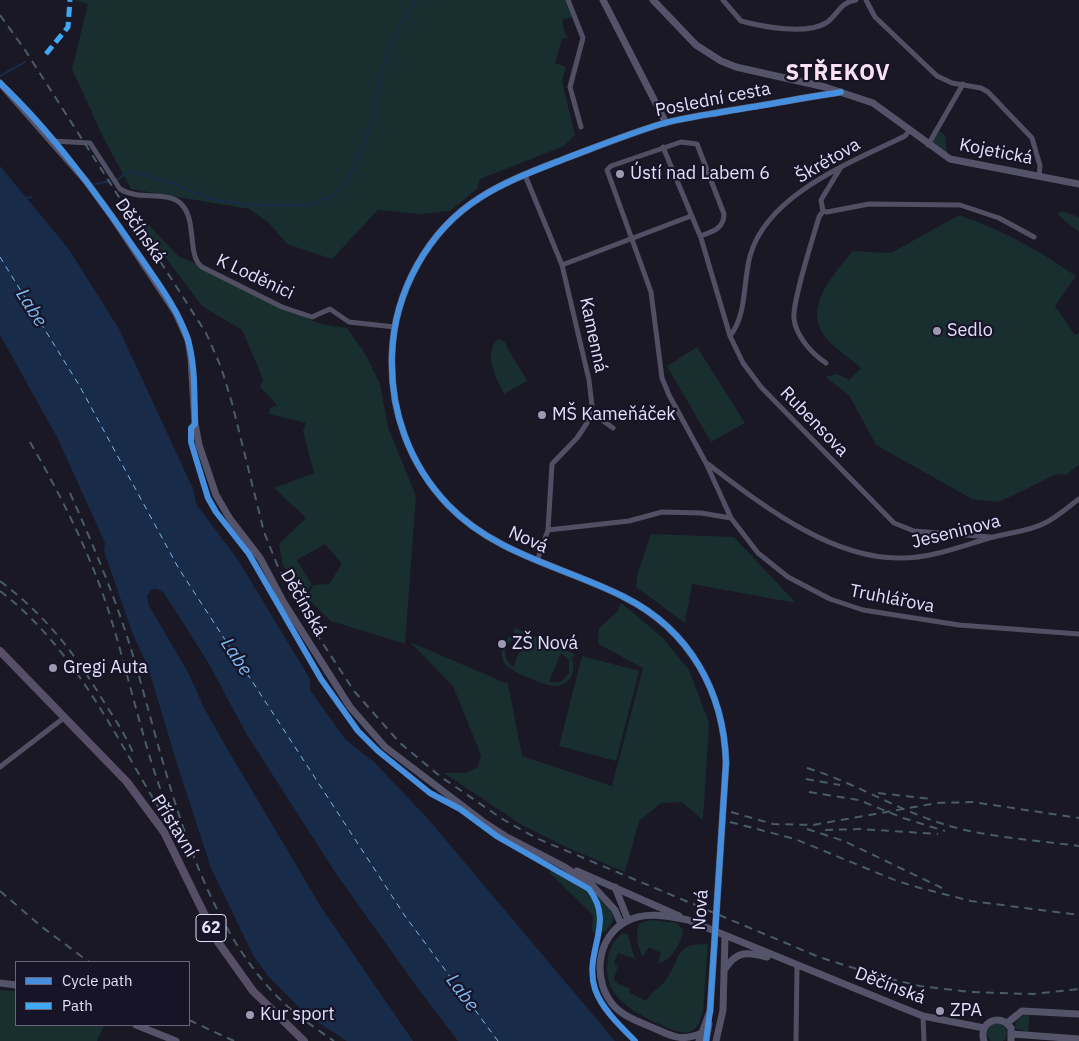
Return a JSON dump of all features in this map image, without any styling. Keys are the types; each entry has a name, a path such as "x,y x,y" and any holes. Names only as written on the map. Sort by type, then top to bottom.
{"main road":[{"name":"Přístavní","path":"0,651 106,758 146,807 164,832 218,942 253,991 304,1041"},
{"name":"Přístavní","path":"298,1037 308,1041"}],"street":[{"path":"568,0 583,38 570,87 581,127"},
{"path":"602,0 666,123"},
{"name":"Kojetická","path":"653,0 696,46 721,61 736,67 840,92 873,103 928,145 950,159 1079,184"},
{"path":"723,0 741,21 790,29 824,25 841,6 848,1 856,0"},
{"path":"866,0 875,17 937,76 943,80 981,88 988,92 1032,138 1040,166 1040,176"},
{"name":"Děčínská","path":"0,83 52,141 113,218 176,313 188,340 195,424 199,445 216,496 260,558 284,603 350,707 385,747 429,782 505,836 563,866 602,894 615,910 622,924"},
{"path":"928,145 963,84"},
{"name":"Poslední cesta","path":"593,148 666,123 840,92"},
{"name":"Škrétova","path":"730,336 738,326 750,256 756,239 768,221 790,200 842,167 905,136 910,130"},
{"name":"K Loděnici","path":"52,141 90,143 120,189 127,193 176,200 185,209 189,217 197,261 202,267 282,306 312,317 330,309 349,322 395,327"},
{"path":"663,147 687,141 697,144 724,214 724,222 718,229 700,236"},
{"name":"Rubensova","path":"663,147 700,236 730,336 743,363 761,387 890,520 905,529 914,531 991,537"},
{"name":"Truhlářova","path":"663,147 611,166 607,170 651,292 662,378 669,395 706,462 732,518 758,553 774,567 805,586 848,607 959,625 1079,634"},
{"name":"Nová","path":"593,148 496,188 467,206 438,234 423,256 407,286 395,327 391,366 395,403 402,431 419,467 440,497 467,523 497,543 625,598 667,626 697,662 715,696 724,731 726,763 710,1011 706,1041"},
{"path":"826,363 818,358 799,334 794,317 819,217 823,211 822,200 842,167"},
{"path":"525,175 562,265 691,216"},
{"path":"823,211 827,212 869,204 960,205 999,218 1034,237"},
{"name":"Kamenná","path":"562,265 589,380 591,412"},
{"path":"537,561 548,530 552,464 577,438 591,412 613,428"},
{"name":"Jeseninova","path":"706,462 761,504 796,525 843,548 871,555 900,558 919,557 944,552 991,537 1045,524 1079,499"},
{"name":"Nová","path":"548,530 640,518 662,512 682,511 732,518"},
{"path":"0,767 65,717"},
{"path":"563,866 615,886 688,920"},
{"path":"615,886 628,920"},
{"name":"Děčínská","path":"702,1033 690,1040 677,1040 624,1014 612,1004 600,982 600,960 606,944 622,924 628,920 651,915 688,920 924,1016 984,1028 988,1022 995,1019 1007,1023"},
{"path":"716,1041 723,1010 725,936"},
{"name":"Děčínská","path":"725,969 736,955 747,952 790,962"},
{"path":"796,1041 797,965"},
{"path":"0,983 15,985"},
{"name":"Nová","path":"699,1041 710,1011"},
{"path":"1079,1014 1022,1011 1007,1023 1012,1038 1079,1039"},
{"path":"924,1016 924,1041"},
{"path":"138,1026 176,1041"},
{"path":"984,1028 984,1041"}],"green space":[{"path":"73,0 565,0 572,17 562,20 565,35 569,37 562,39 555,63 566,67 562,81 575,135 564,146 480,179 477,189 450,211 421,214 378,210 332,259 287,244 268,222 249,209 131,189 103,137 72,69 88,4"},
{"path":"938,130 945,135 947,153 930,144"},
{"path":"1061,211 1079,217 1079,232 1058,215"},
{"path":"959,215 1020,241 1076,276 1055,306 1075,335 1079,333 1079,465 1066,475 1057,474 999,502 972,499 876,445 849,395 825,377 837,374 849,380 861,368 826,338 818,323 817,312 819,301 830,279 852,251 891,253"},
{"path":"147,223 177,255 306,316 312,321 347,328 366,355 380,384 388,427 416,496 405,644 331,621 307,598 313,585 329,584 342,564 325,544 297,560 312,585 304,595 283,566 279,544 306,518 274,488 314,473 303,431 306,423 269,414 270,408 277,405 260,387 263,379 242,330 202,306 145,230"},
{"path":"498,339 505,342 527,381 504,394 491,359 493,345"},
{"path":"697,347 745,423 711,442 667,366"},
{"path":"651,534 734,537 796,603 692,584 685,623 636,587 637,575"},
{"path":"621,603 662,637 689,670 709,723 703,820 682,802 661,803 639,821 625,872 568,848 522,825 444,773 465,773 478,767 481,755 453,686 410,642 508,684 522,756 612,786 643,668 598,644 599,628 617,612"},
{"path":"515,628 575,654 574,657 571,657 573,671 569,679 561,685 552,686 530,679 506,665 503,661 502,651 506,640 517,634 513,632","holes":["518,637 525,638 513,667 507,659 505,650 509,642","561,653 569,660 569,673 561,682 549,682"]},
{"path":"582,656 639,671 616,761 559,746"},
{"path":"556,868 573,875 601,896 612,913 613,921 606,931 600,933 601,909 592,892"},
{"path":"552,869 573,880 589,892 598,909 597,933 592,931 593,915 549,872"},
{"path":"651,920 677,923 683,930 675,951 663,962 658,963 661,953 649,947 643,957 637,940 637,931 640,923"},
{"path":"623,933 628,935 635,959 618,953 614,963 618,966 614,979 617,983 630,989 629,992 646,1001 665,981 683,949 697,944 708,944 703,1011 695,1029 689,1032 681,1032 659,1024 629,1007 614,992 609,982 607,971 608,958 613,944"},
{"path":"0,990 15,991 15,1026 104,1026 97,1041 0,1041"},
{"path":"1030,1013 1028,1032 1014,1028 1018,1018"},
{"path":"993,1024 1001,1024 1006,1029 1006,1037 1001,1042 993,1042 988,1037 988,1029"}],"water":[{"name":"Labe","path":"0,166 68,248 119,329 194,491 196,504 238,560 310,679 310,690 346,740 374,762 429,820 615,1041 458,1041 335,872 247,735 209,664 163,592 152,589 147,596 148,604 189,674 204,708 225,745 321,907 413,1041 347,1041 309,1017 268,976 253,955 211,868 148,667 132,632 104,551 105,543 58,439 0,335"}],"waterway":[{"path":"321,200 335,194 349,177 374,118 380,74 398,28 416,0"},
{"path":"0,76 25,62"},
{"path":"117,180 129,171 172,183 210,199 250,205 307,205 318,202"},
{"path":"95,184 110,181"},
{"path":"25,198 32,197"}],"ferry route":[{"path":"0,257 79,385 179,569 405,916 498,1041"}],"railway":[{"path":"0,15 25,50 206,333 221,367 232,403 264,532 278,567 297,604 354,691 400,743 441,777 504,820 536,838 819,957 882,977 920,986 970,992 1033,994 1079,989"},
{"path":"30,442 73,522 107,606 158,782 180,838"},
{"path":"70,493 113,595 134,659 185,834 202,877 222,918 245,957 272,991 294,1012 334,1041"},
{"path":"0,581 32,608 70,651 116,721 134,755"},
{"path":"0,591 27,614 73,668 112,728 166,820"},
{"path":"807,768 841,780 923,817 956,828 1008,838 1079,846"},
{"path":"806,779 840,785"},
{"path":"809,792 859,800 903,818 945,831"},
{"path":"878,793 932,799"},
{"path":"731,812 773,824 813,825 937,803 973,802 1079,818"},
{"path":"730,822 795,839 897,881 920,888 971,901 1079,915"},
{"path":"807,829 844,841 942,888"},
{"path":"825,830 861,829 938,834"},
{"path":"0,891 42,927 88,961"},
{"path":"190,1020 234,1041"}],"marked path":[{"path":"46,54 68,27 70,0"}],"cycle path":[{"path":"0,83 39,123 75,167 141,258 178,316 187,337 193,369 195,424 191,428 191,442 208,498 216,512 249,554 321,679 358,731 378,751 430,793 460,809 498,837 589,889 597,902 600,914 600,926 592,975 595,989 607,1010 635,1041"},
{"path":"706,1041 710,1011 726,763 724,737 710,688 699,666 685,645 668,627 647,611 601,586 509,548 467,522 448,505 423,472 405,436 394,396 392,376 394,331 399,308 407,286 417,265 430,245 462,211 481,197 501,186 564,159 661,124 841,92"}],"place":[{"name":"Ústí nad Labem 6","path":"620,174"},
{"name":"Sedlo","path":"937,331"},
{"name":"MŠ Kameňáček","path":"542,415"},
{"name":"ZŠ Nová","path":"502,644"},
{"name":"Gregi Auta","path":"53,668"},
{"name":"ZPA","path":"940,1011"},
{"name":"Kur sport","path":"250,1015"}],"district":[{"name":"STŘEKOV","path":"838,74"}]}
